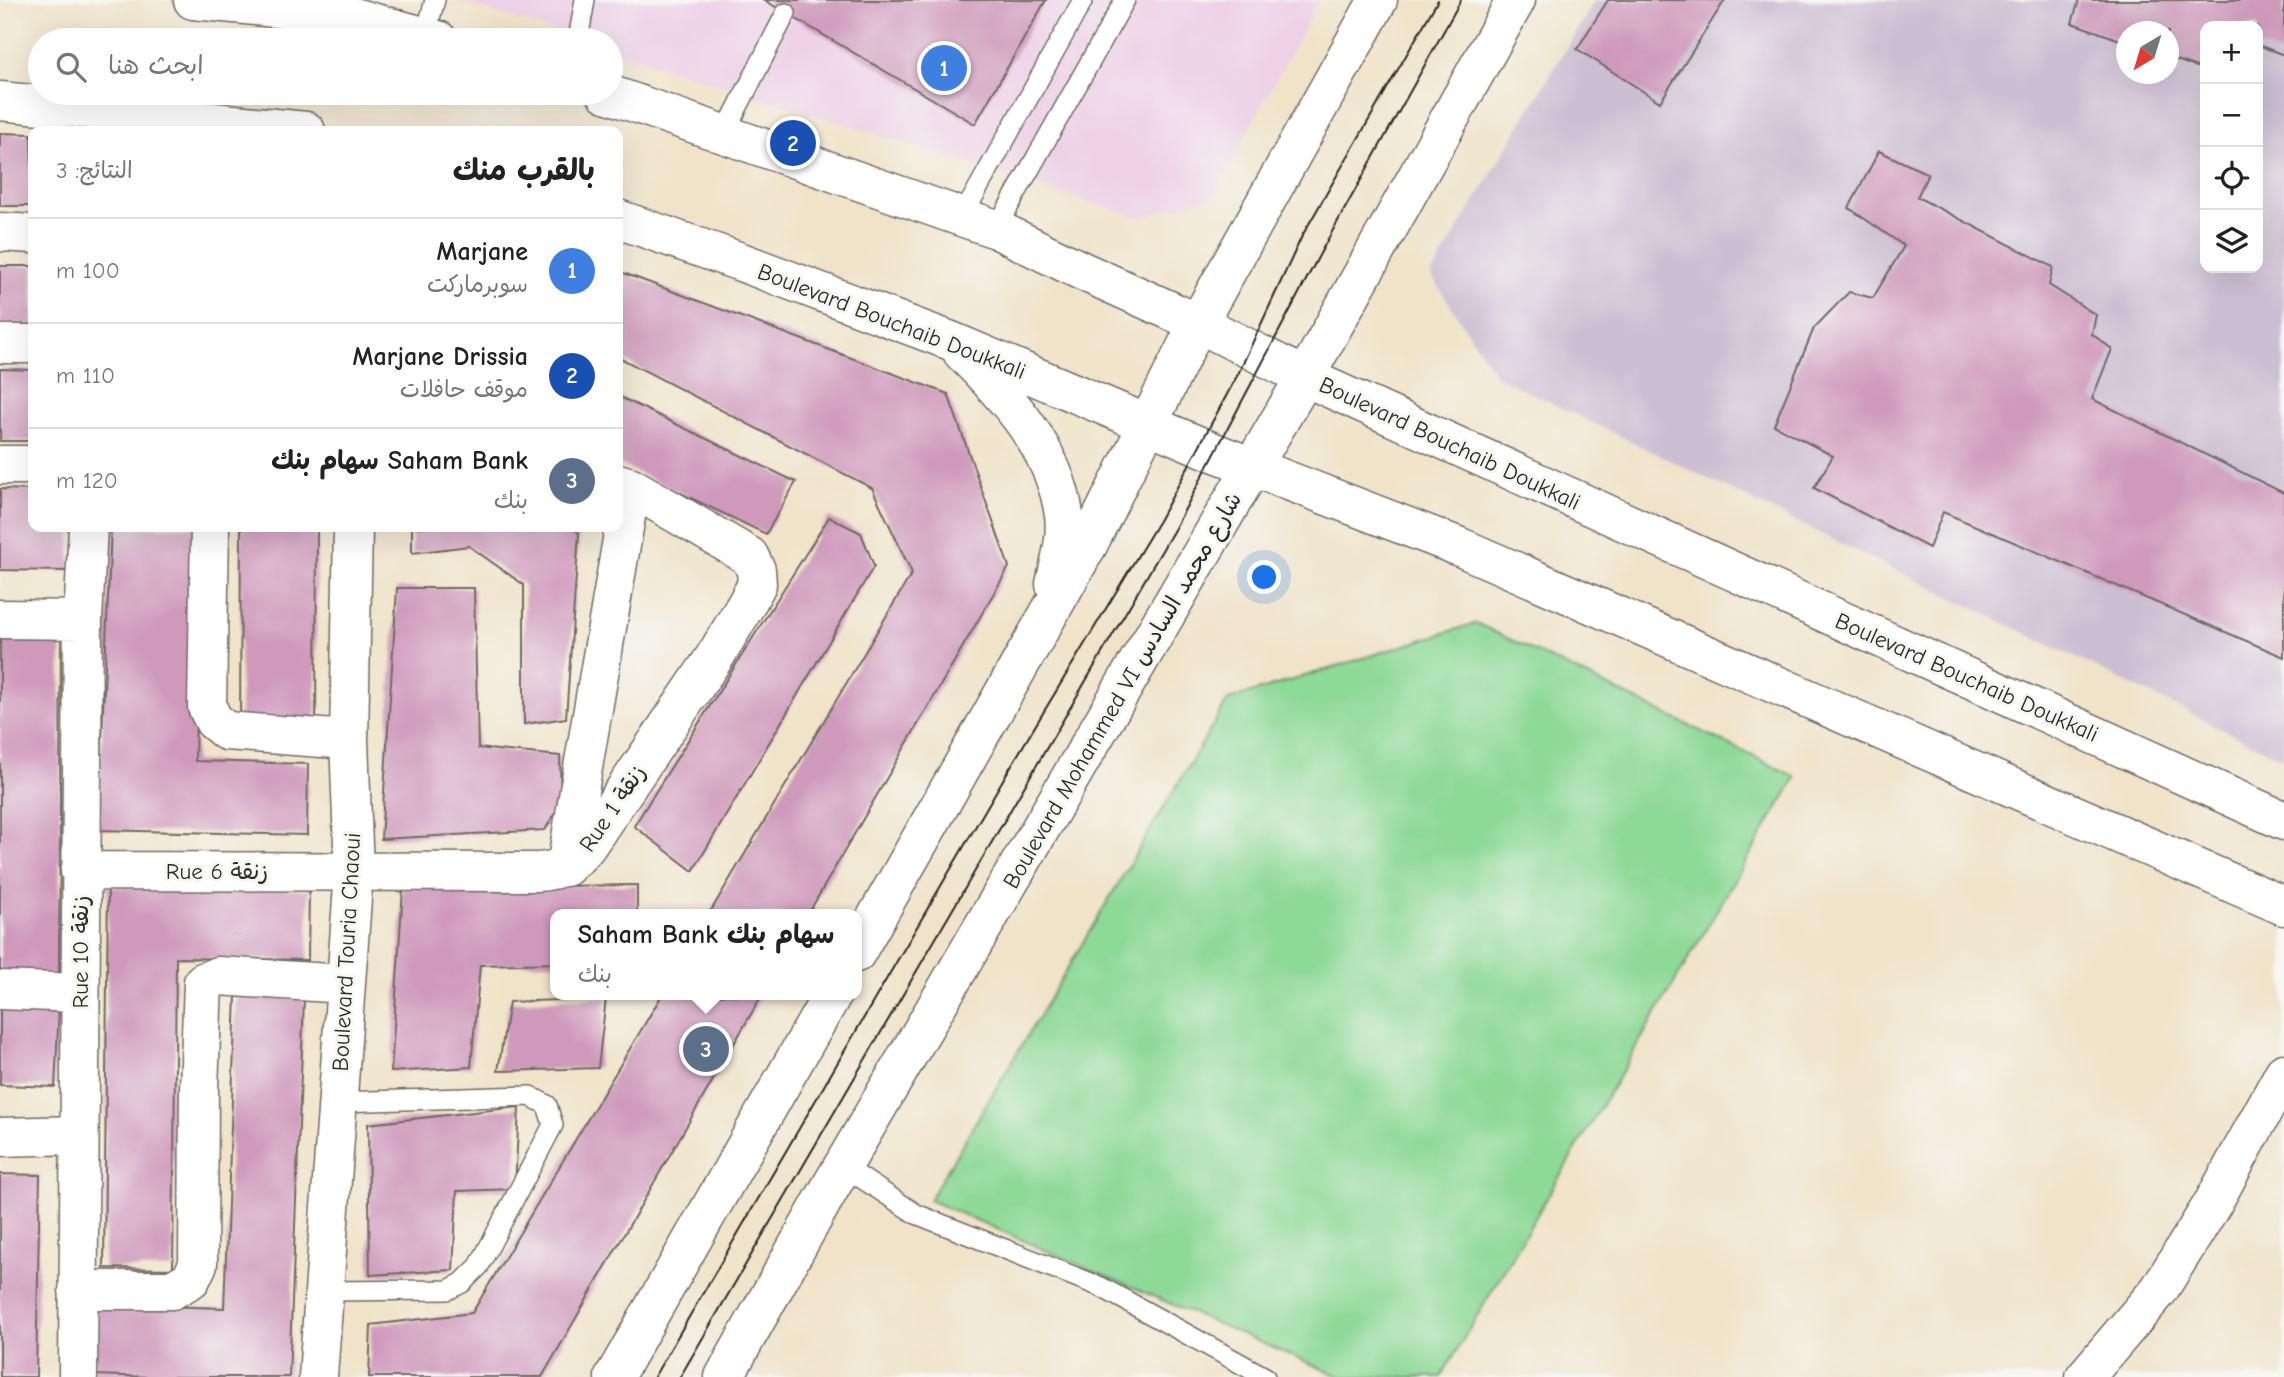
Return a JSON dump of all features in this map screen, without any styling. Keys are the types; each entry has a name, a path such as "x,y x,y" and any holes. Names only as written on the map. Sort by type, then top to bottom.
{"main road":[{"path":"193,0 346,8 403,28"},
{"path":"862,943 1089,543 1198,323 1378,0"},
{"name":"Boulevard Mohammed VI شارع محمد السادس","path":"723,1377 843,1166 1305,377 1516,0"},
{"name":"Boulevard Bouchaib Doukkali","path":"623,99 979,223 1198,323 1305,377 2284,821"},
{"path":"0,101 28,104"},
{"path":"41,105 255,126"},
{"name":"Boulevard Bouchaib Doukkali","path":"623,221 951,341 1252,467 1460,547 2284,906"},
{"path":"0,232 28,234"},
{"path":"951,341 990,380 1016,412 1035,438 1057,486 1064,516 1064,544 1049,616"},
{"path":"0,344 28,344"},
{"path":"0,465 28,466"},
{"name":"Rue 1 زنقة","path":"354,871 548,872 566,867 586,847 716,655 757,584 756,570 749,556 624,485"},
{"name":"Rue 10 زنقة","path":"78,1377 80,871 83,620 88,532"},
{"path":"210,532 207,707 214,721 226,731 349,740"},
{"name":"Boulevard Touria Chaoui","path":"318,1377 354,871 349,740 353,532"},
{"path":"566,867 617,532"},
{"path":"0,619 83,620"},
{"name":"Rue 6 زنقة","path":"80,871 354,871"},
{"path":"78,1290 172,1290 191,1279 198,1264 199,1089 203,982 218,976 346,984"},
{"path":"0,990 80,993"},
{"path":"614,1377 829,1000"},
{"path":"2085,1377 2159,1290 2213,1203 2284,1073"},
{"path":"0,1138 78,1135"}],"lane":[{"path":"432,28 435,0"},
{"path":"580,28 585,0"},
{"path":"979,223 1083,0"},
{"path":"979,223 1125,0"},
{"path":"724,134 786,13"},
{"path":"324,1291 448,1290 462,1283 479,1266 553,1125 547,1105 530,1096 338,1102"},
{"path":"843,1166 916,1214 1101,1287 1265,1377"}],"shaded area":[{"path":"455,0 1319,0 1212,197 1138,218 623,54 623,28 543,28"},
{"path":"1595,0 2284,0 2284,759 1496,376 1431,275"}],"green space":[{"path":"1476,623 1796,777 1441,1377 1341,1377 929,1200 1228,700"}],"building":[{"path":"764,0 1046,0 975,124"},
{"path":"1608,0 1725,0 1660,102 1577,49"},
{"path":"2079,0 2284,0 2284,55 2263,47 2263,21 2200,21 2200,68 2179,61 2179,21 2116,21 2116,38 2072,23"},
{"path":"0,133 28,134 28,206 0,206"},
{"path":"1879,151 1928,174 1917,197 2053,267 2049,285 2096,315 2092,334 2112,349 2092,399 2284,493 2284,657 1943,512 1929,548 1814,488 1833,456 1774,425 1814,328 1849,292 1873,298 1904,246 1849,208"},
{"path":"0,266 28,266 28,325 0,325"},
{"path":"623,273 948,394 1009,567 811,909 712,909 912,573 872,488 623,360"},
{"path":"0,369 28,370 28,441 0,441"},
{"path":"623,398 796,482 766,534 623,465"},
{"path":"0,489 28,490 28,532 71,532 70,571 0,570"},
{"path":"829,517 861,533 874,566 693,871 634,826"},
{"path":"111,532 200,532 195,761 308,764 307,835 98,830"},
{"path":"241,532 317,532 316,727 240,726"},
{"path":"412,532 579,533 566,718 524,724 524,585 469,546 412,553"},
{"path":"397,588 474,588 478,748 560,756 561,803 545,830 381,839"},
{"path":"0,638 61,639 59,975 0,974"},
{"path":"637,885 637,909 550,909 550,963 480,965 471,1067 391,1072 403,888"},
{"path":"108,887 309,890 308,960 176,958 173,1269 104,1268"},
{"path":"236,996 304,999 289,1377 94,1375 97,1304 224,1308"},
{"path":"606,1000 598,1068 498,1071 509,1002"},
{"path":"659,1000 759,1000 542,1377 369,1377 371,1325 472,1313"},
{"path":"0,1005 59,1007 55,1087 0,1085"},
{"path":"519,1107 515,1189 457,1191 453,1270 370,1275 368,1124"},
{"path":"0,1174 40,1175 36,1377 0,1377"}],"tram line":[{"path":"654,1377 1008,771 1160,519 1238,374 1302,236 1438,0"},
{"path":"680,1377 1175,528 1323,248 1461,0"}],"place":[{"name":"Marjane","path":"944,68"},
{"name":"Marjane Drissia","path":"793,143"},
{"name":"Saham Bank سهام بنك","path":"706,1049"}]}
